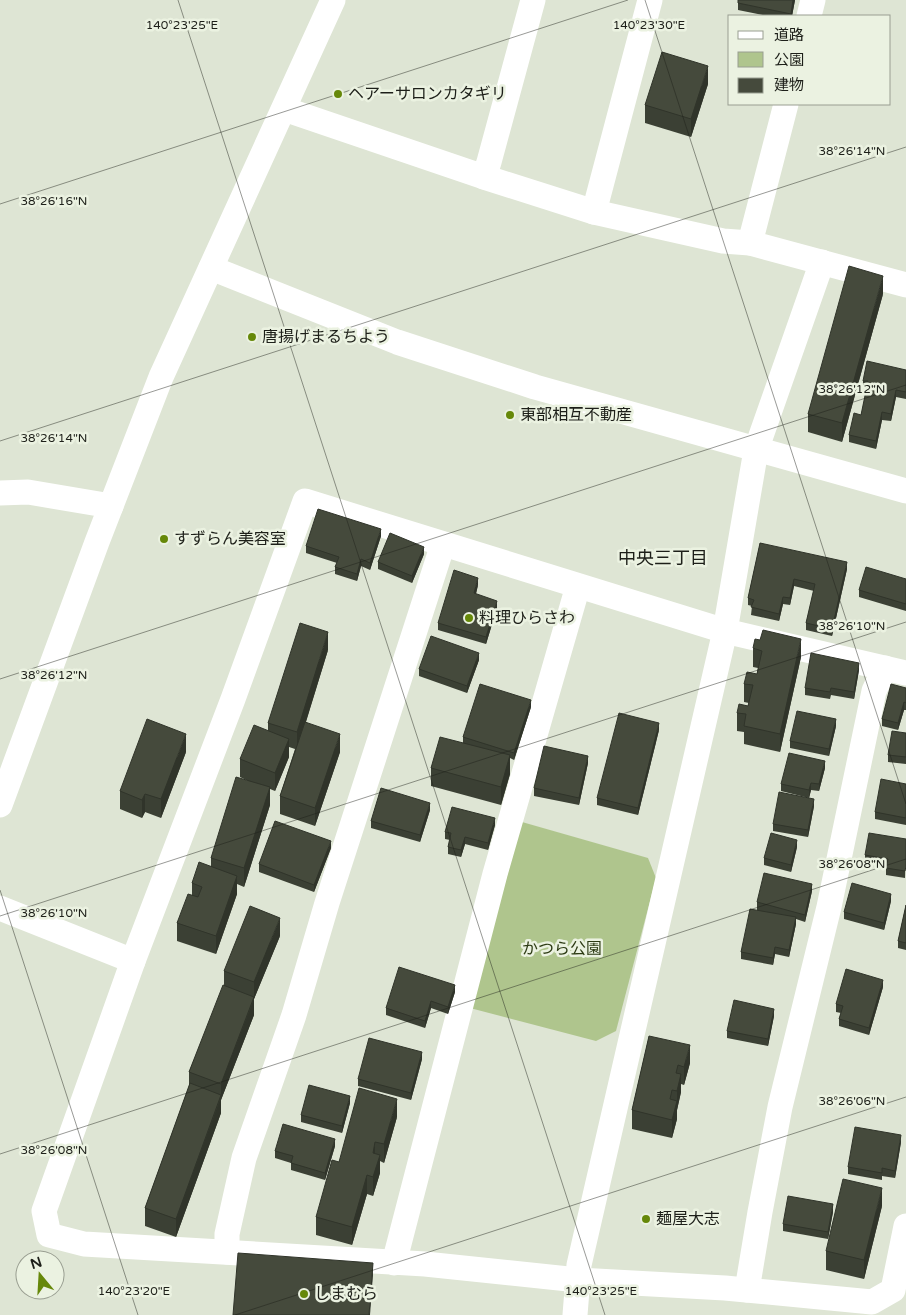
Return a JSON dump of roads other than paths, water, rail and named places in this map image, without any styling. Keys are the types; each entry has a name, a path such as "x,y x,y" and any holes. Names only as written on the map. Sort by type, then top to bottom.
{"street":[{"path":"0,805 161,377 333,0"},
{"path":"484,177 534,0"},
{"path":"594,212 650,0"},
{"path":"809,15 813,0"},
{"path":"750,243 786,105"},
{"path":"284,109 594,212 724,241 750,243 906,285"},
{"path":"575,1315 579,1265 725,631 756,450 822,262"},
{"path":"211,268 406,345 535,387 906,491"},
{"path":"0,493 28,492 111,506"},
{"path":"896,670 725,631 305,501 233,699 133,960 44,1211 48,1235 84,1244 425,1264 578,1280 747,1290 872,1302 893,1290 906,1226"},
{"path":"227,1252 227,1234 244,1158 294,1015 327,903 443,544"},
{"path":"394,1263 495,874 578,586"},
{"path":"747,1290 780,1107 829,907 874,692 896,670"},
{"path":"0,908 133,960"}],"place":[{"name":"ヘアーサロンカタギリ","path":"338,94"},
{"name":"唐揚げまるちよう","path":"252,337"},
{"name":"東部相互不動産","path":"510,415"},
{"name":"すずらん美容室","path":"164,539"},
{"name":"料理ひらさわ","path":"469,618"},
{"name":"麺屋大志","path":"646,1219"},
{"name":"しまむら","path":"304,1294"}],"district":[{"name":"中央三丁目","path":"663,558"}],"park label":[{"name":"かつら公園","path":"562,949"}]}
